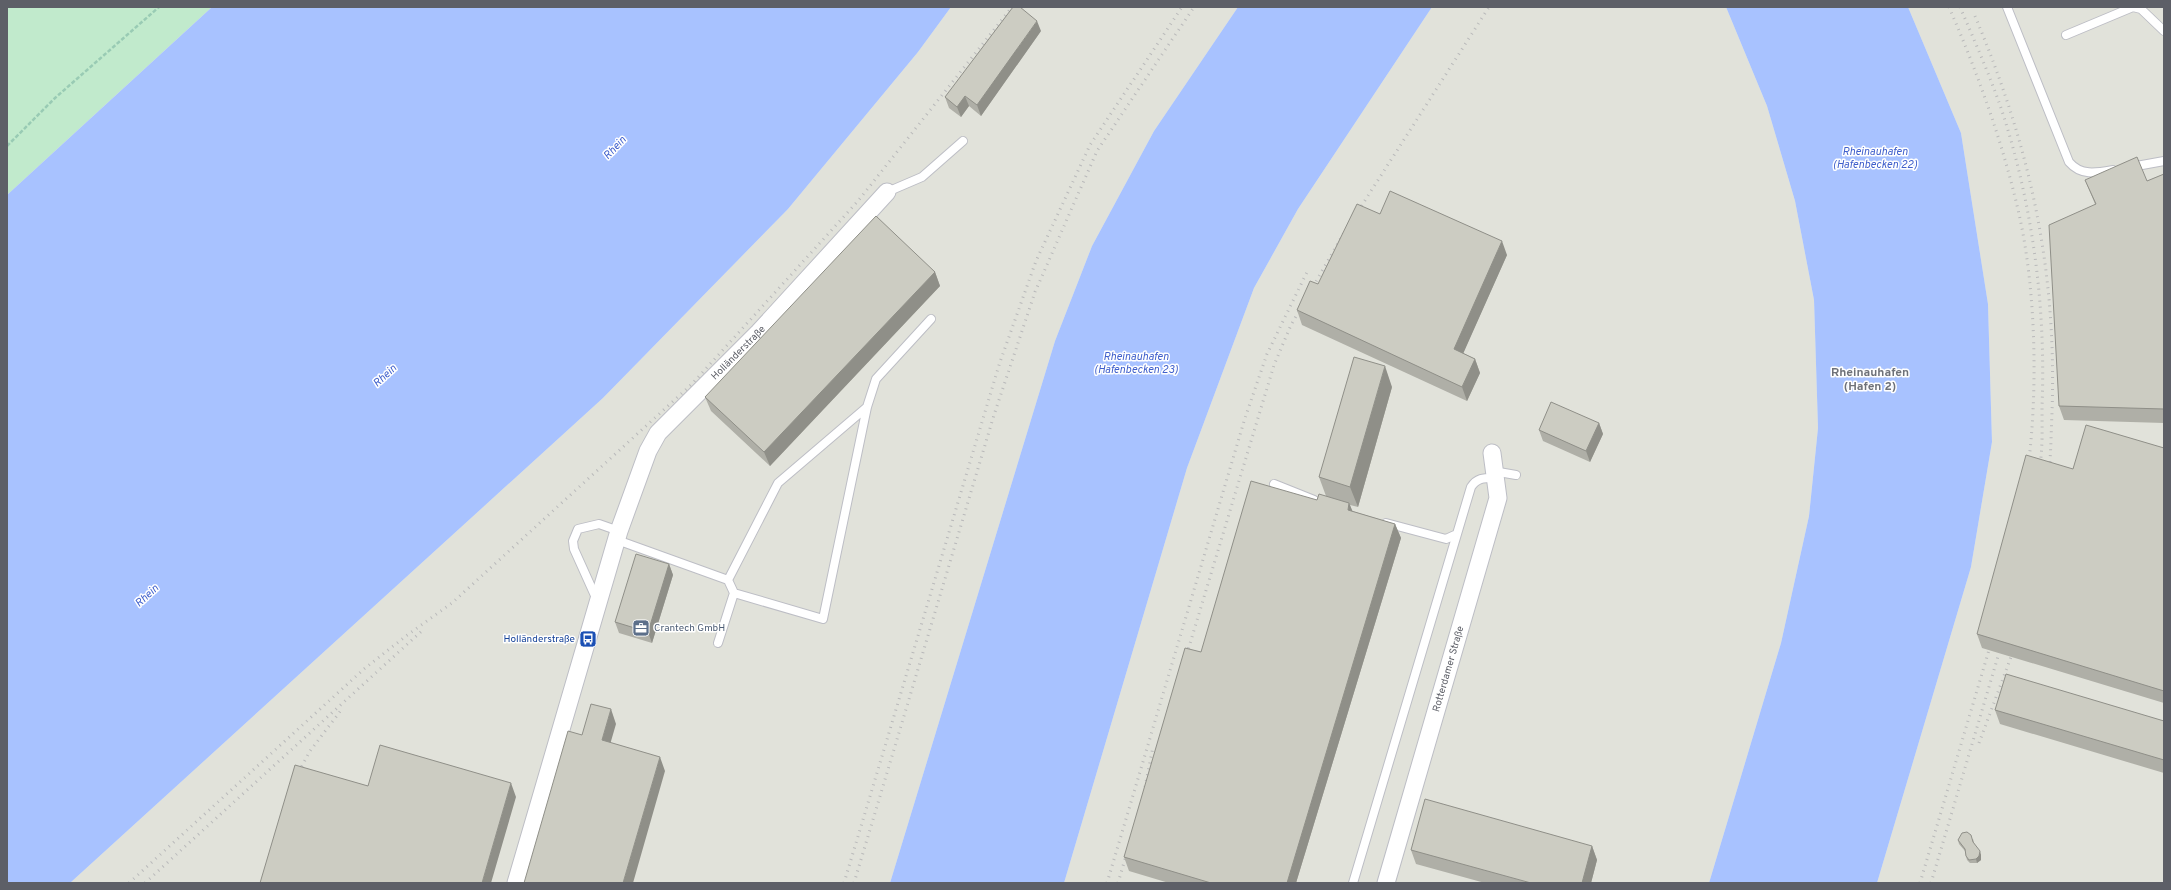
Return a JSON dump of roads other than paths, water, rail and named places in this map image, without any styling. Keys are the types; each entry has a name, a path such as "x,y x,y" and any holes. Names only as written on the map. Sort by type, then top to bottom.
{"street":[{"name":"Holländerstraße","path":"516,883 618,536 648,451 658,433 759,332 887,192"},
{"name":"Rotterdamer Straße","path":"1386,883 1498,498 1492,453"}],"lane":[{"path":"2007,7 2069,162 2076,169 2085,173 2100,173 2164,161"},
{"path":"2066,36 2134,7 2141,9 2164,31"},
{"path":"887,192 922,177 963,140"},
{"path":"734,593 822,619 867,407 876,379 931,319"},
{"path":"728,580 778,483 867,407"},
{"path":"1353,883 1458,534 1470,487 1474,481 1480,478 1494,475 1516,475"},
{"path":"1274,484 1324,503"},
{"path":"1379,521 1446,540 1458,534"},
{"path":"598,602 574,549 574,535 578,529 599,524 618,536 728,580 734,593 718,643"}],"water":[{"name":"Rhein","path":"212,7 951,7 918,52 788,209 603,398 70,883 7,883 7,195"},
{"name":"Rheinauhafen (Hafenbecken 23)","path":"1238,7 1432,7 1298,209 1254,288 1187,468 1064,883 890,883 1055,341 1092,246 1154,131"},
{"name":"Rheinauhafen (Hafenbecken 22)","path":"1726,7 1908,7 1961,133 1988,304 1992,442 1971,567 1877,883 1709,883 1781,643 1809,516 1818,428 1814,300 1795,201 1767,106"}],"railway":[{"path":"129,883 364,669 406,636 452,603 692,384 858,201 1012,7"},
{"path":"844,883 1000,362 1036,261 1090,145 1182,7"},
{"path":"854,883 994,415 1035,292 1097,151 1194,7"},
{"path":"1355,216 1489,7"},
{"path":"1949,7 1989,109 2013,187 2025,244 2034,341 2033,407 2028,468"},
{"path":"1960,7 2003,114 2030,222 2042,333 2042,439 2039,471"},
{"path":"1975,16 2011,113 2025,161 2036,210 2044,259 2050,309 2052,360 2052,413 2049,473"},
{"path":"1185,660 1274,365 1291,325 1345,231"},
{"path":"1107,883 1245,418 1267,354 1308,270"},
{"path":"145,883 424,629"},
{"path":"1920,883 1989,650"},
{"path":"1931,883 1999,653"},
{"path":"1979,743 2011,657"},
{"path":"296,777 310,751 342,709"},
{"path":"1145,787 1153,747"},
{"path":"1118,883 1128,849"}],"place":[{"name":"Crantech GmbH","path":"641,628"},
{"name":"Holländerstraße","path":"588,639"}],"district":[{"name":"Rheinauhafen (Hafen 2)","path":"1870,380"}]}
